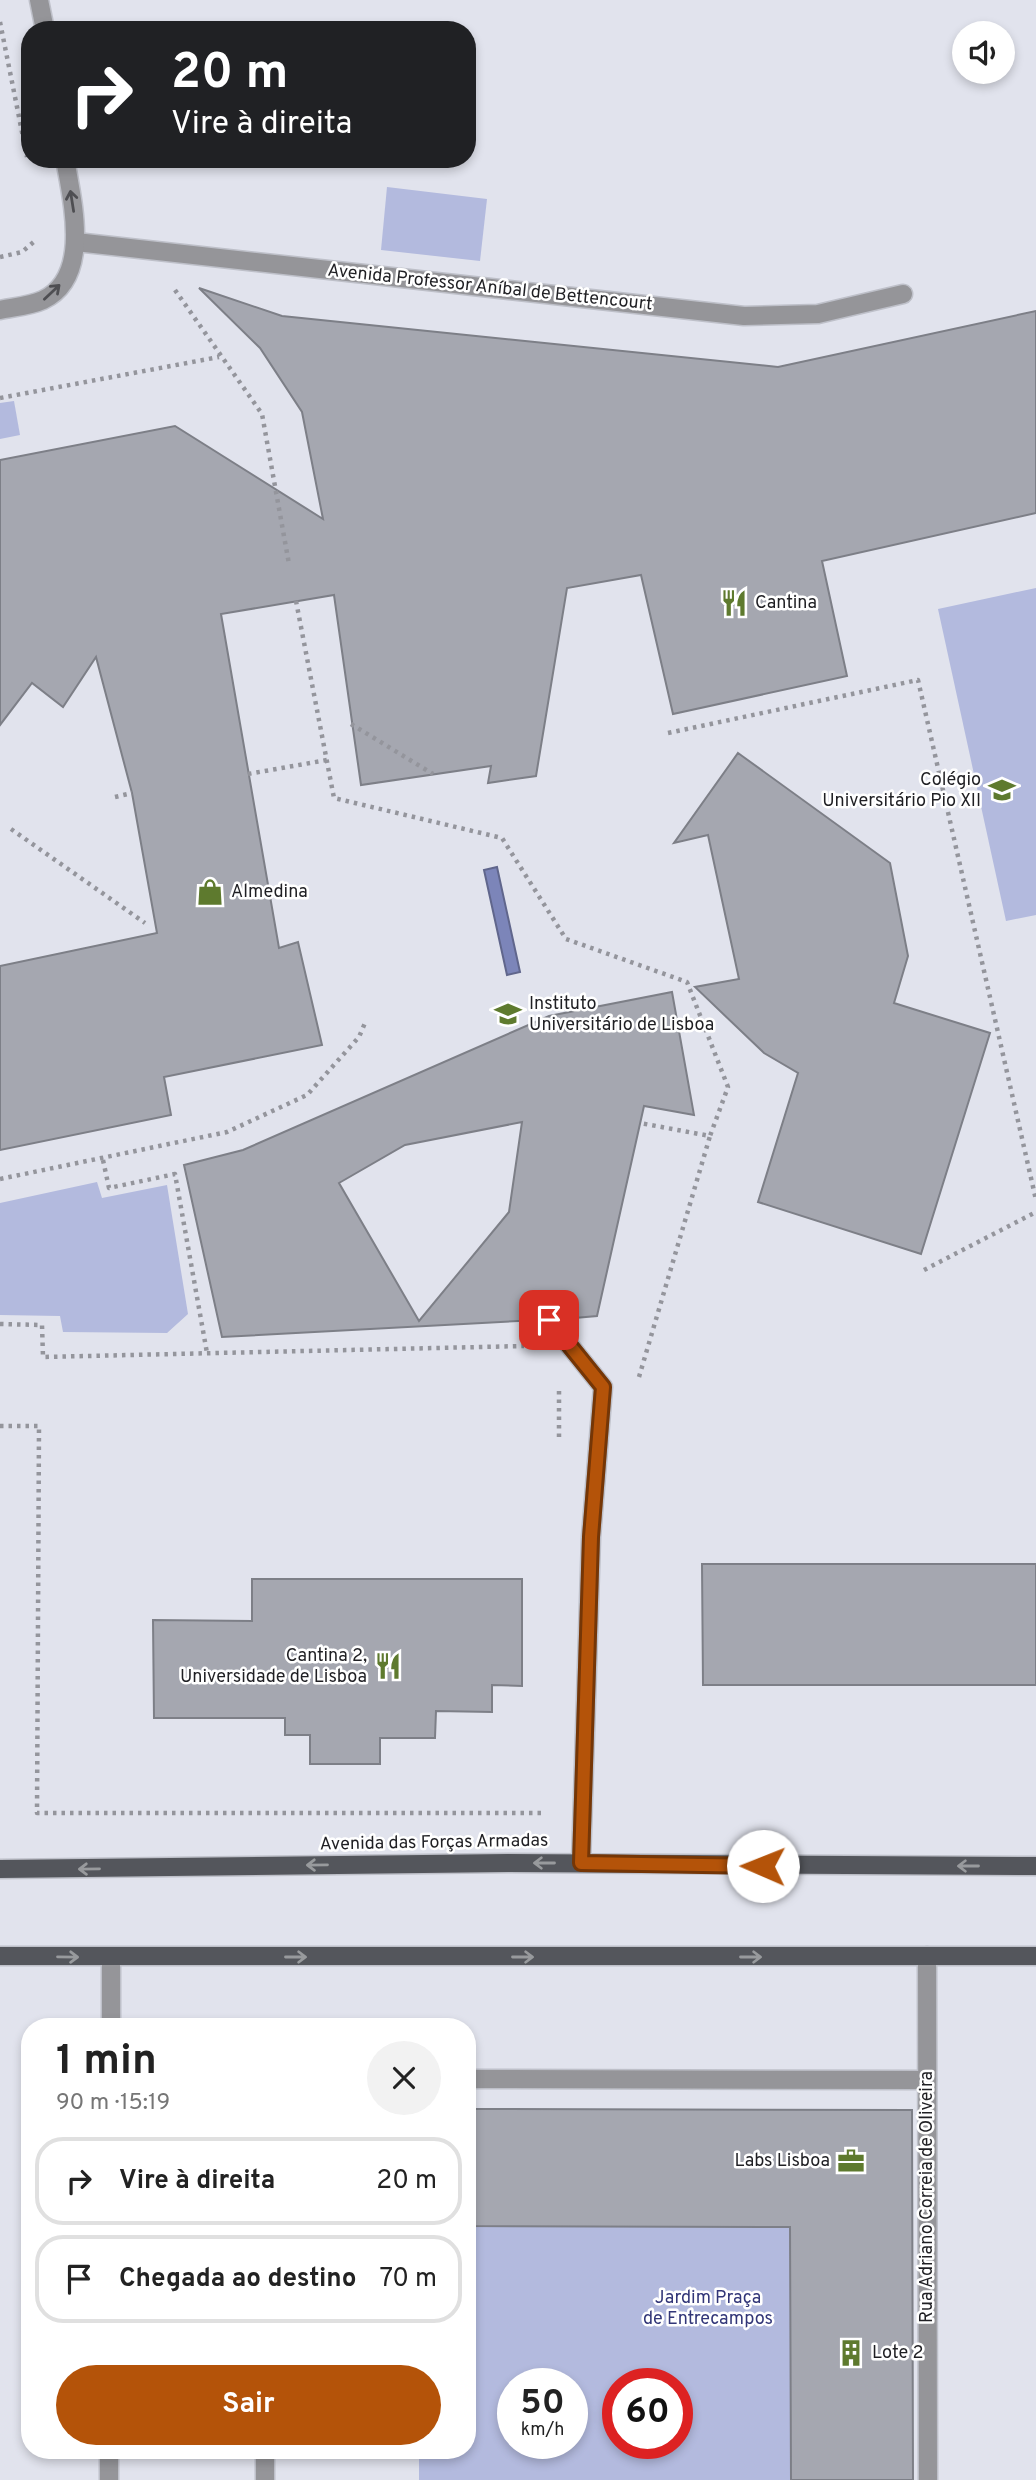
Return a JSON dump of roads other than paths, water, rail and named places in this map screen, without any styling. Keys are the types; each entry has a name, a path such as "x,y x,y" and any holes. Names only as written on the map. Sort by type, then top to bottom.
{"main road":[{"name":"Avenida das Forças Armadas","path":"0,1869 581,1863 1036,1866"},
{"path":"0,1956 1036,1956"}],"street":[{"path":"38,0 43,21"},
{"path":"0,310 41,301 54,292 68,271 76,242 66,168"},
{"name":"Avenida Professor Aníbal de Bettencourt","path":"76,242 744,316 818,314 902,295"},
{"path":"549,1320 603,1387 591,1537 581,1863"},
{"name":"Rua Adriano Correia de Oliveira","path":"927,1956 928,2480"},
{"path":"111,1958 111,2018"},
{"path":"476,2079 927,2080"},
{"path":"109,2459 109,2480"},
{"path":"265,2459 265,2480"}],"place":[{"name":"Cantina","path":"734,603"},
{"name":"Colégio Universitário Pio XII","path":"1002,790"},
{"name":"Almedina","path":"210,892"},
{"name":"Instituto Universitário de Lisboa","path":"508,1014"},
{"name":"Cantina 2, Universidade de Lisboa","path":"388,1666"},
{"name":"Labs Lisboa","path":"851,2161"},
{"name":"Lote 2","path":"851,2353"}],"park label":[{"name":"Jardim Praça de Entrecampos","path":"708,2308"}]}
